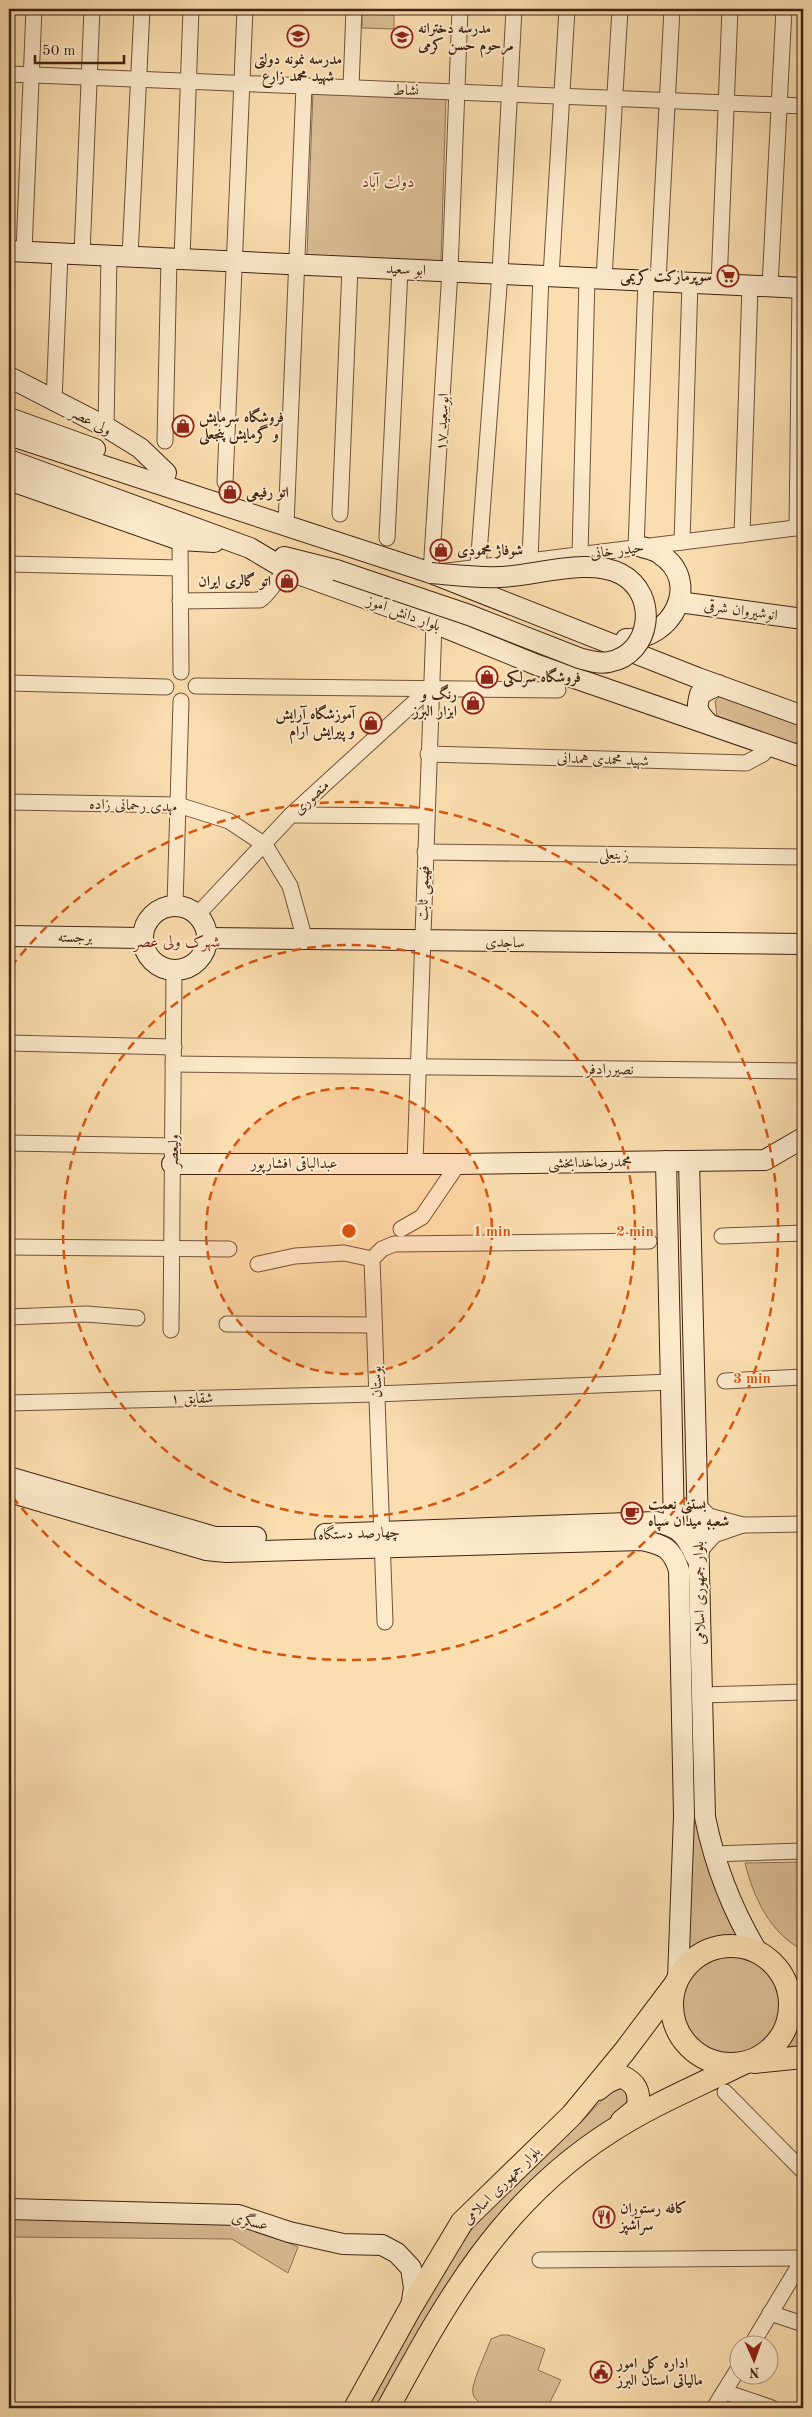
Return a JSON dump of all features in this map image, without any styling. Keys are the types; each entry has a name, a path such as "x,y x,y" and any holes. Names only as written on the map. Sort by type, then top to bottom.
{"main road":[{"name":"ابو سعید","path":"16,251 801,288"},
{"name":"ولی عصر","path":"9,377 54,402 106,427 140,448 166,473"},
{"path":"9,418 166,473 229,500 241,511"},
{"path":"9,435 431,573 602,638 718,685 803,716"},
{"name":"بلوار دانش آموز","path":"9,460 242,546 288,570 434,623 551,671 707,722 803,757"},
{"path":"9,480 180,540 242,546 336,570 469,615 561,652 595,662 609,662 626,655 638,644 644,630 645,607 638,592 621,574 609,570 570,569 500,577 431,573"},
{"path":"602,638 634,639 651,635 663,627 673,615 680,596 674,568 659,552 639,547"},
{"name":"انوشیروان شرقی","path":"680,596 803,606"},
{"name":"انوشیروان شرقی","path":"680,596 803,619"},
{"path":"707,722 697,712 696,705 700,694 718,685"},
{"path":"175,905 183,906 198,914 206,930 207,938 201,957 194,964 174,971 160,966 148,957 142,938 144,927 152,915 165,907 175,905"},
{"name":"برجسته","path":"9,936 142,938"},
{"name":"ساجدی","path":"207,938 803,944"},
{"name":"محمدرضاخدابخشی","path":"415,1163 766,1160 803,1138"},
{"name":"عبدالباقی افشارپور","path":"173,1155 415,1163"},
{"name":"بلوار جمهوری اسلامی","path":"666,1161 674,1526"},
{"name":"بلوار جمهوری اسلامی","path":"689,1161 704,1818 713,1854 739,1921 758,1953"},
{"name":"چهارصد دستگاه","path":"9,1477 215,1537 642,1540 661,1544 674,1554"},
{"name":"چهارصد دستگاه","path":"9,1492 206,1550 226,1552 381,1539 656,1522 674,1526"},
{"path":"674,1526 689,1540 698,1557"},
{"name":"بلوار جمهوری اسلامی","path":"356,2408 411,2306 462,2222 586,2099 677,1981 684,1816 679,1570 674,1554"},
{"path":"803,1982 779,1970 758,1953 744,1947 728,1946 712,1949 692,1961 677,1981 672,1999 672,2015 677,2030 686,2044 712,2062 728,2064 803,2057"},
{"path":"746,2063 763,2056 775,2045 784,2032 790,2016 787,1984 779,1970"},
{"name":"بلوار جمهوری اسلامی","path":"388,2408 435,2321 503,2224 544,2182 612,2130 746,2063"},
{"path":"586,2099 607,2082 621,2076 632,2081 639,2096 638,2108 612,2130"},
{"name":"عسگری","path":"9,2209 238,2215 289,2232 342,2244 382,2245 398,2253 411,2268 414,2288 411,2306"}],"street":[{"path":"16,251 32,75 34,9"},
{"path":"82,254 92,9"},
{"path":"130,256 142,9"},
{"path":"165,442 192,9"},
{"path":"225,482 245,9"},
{"path":"351,87 354,9"},
{"name":"ابوسعید ۱۷","path":"431,573 450,271 460,9"},
{"path":"478,567 500,273 514,9"},
{"path":"530,560 546,276 562,96 566,9"},
{"path":"580,554 596,278 615,98 620,9"},
{"path":"639,547 652,281 668,100 672,9"},
{"path":"719,284 730,9"},
{"path":"742,535 760,286 781,105 784,9"},
{"name":"نشاط","path":"9,74 803,106"},
{"path":"286,525 304,86"},
{"path":"54,402 60,253"},
{"path":"106,427 109,255"},
{"path":"340,514 350,266"},
{"path":"387,538 400,269"},
{"path":"682,542 690,282"},
{"path":"800,527 801,288"},
{"name":"حیدر خانی","path":"431,573 800,527"},
{"path":"180,540 181,672"},
{"path":"9,564 180,568"},
{"path":"180,601 260,600 266,595 278,577 288,570"},
{"name":"فهیمی ثابت","path":"415,1163 425,816 434,623"},
{"path":"181,672 191,676 196,686 191,696 181,701 171,697 166,686 170,676 181,672"},
{"path":"9,683 166,686"},
{"path":"196,686 431,687 558,690"},
{"name":"منصوری","path":"198,914 265,845 291,815 431,687"},
{"path":"175,905 181,701"},
{"name":"شهید محمدی همدانی","path":"428,754 746,763 763,754 770,745"},
{"name":"مهدی رحمانی زاده","path":"9,802 178,805 229,821 265,845 290,886 305,940"},
{"path":"291,815 425,816"},
{"name":"زینعلی","path":"424,852 803,857"},
{"name":"ولیعصر","path":"171,1330 174,971"},
{"path":"9,1043 174,1047"},
{"name":"نصیررادفر","path":"173,1064 803,1071"},
{"path":"9,1143 173,1155"},
{"path":"401,1229 422,1216 458,1164"},
{"path":"722,1236 803,1232"},
{"path":"258,1264 295,1256 344,1253 372,1259 382,1249 394,1244 648,1241"},
{"path":"9,1248 229,1249"},
{"name":"بوستان","path":"372,1259 381,1539 386,1622"},
{"path":"9,1317 86,1314 137,1318"},
{"path":"227,1324 374,1325"},
{"path":"725,1381 803,1377"},
{"name":"شقایق ۱","path":"9,1402 376,1394 671,1382"},
{"path":"696,1503 709,1516 743,1525 803,1524"},
{"path":"698,1557 714,1535 743,1525"},
{"path":"701,1695 803,1692"},
{"path":"713,1854 803,1851"},
{"path":"726,2092 803,2171"},
{"path":"540,2260 803,2259"},
{"path":"758,2334 803,2259"},
{"path":"770,2313 803,2324"},
{"path":"714,2408 730,2383"},
{"path":"725,2392 772,2408"}],"shaded area":[{"path":"362,14 394,15 394,29 362,28"},
{"path":"313,90 446,96 441,261 307,255"},
{"path":"722,694 803,724 803,749 717,716 715,701"},
{"path":"689,1548 699,1817 748,1943 730,1942 713,1945 698,1952 684,1964 684,1562"},
{"path":"803,1862 803,1950 791,1943 772,1924 758,1901 745,1863"},
{"path":"731,1957 741,1958 758,1965 772,1979 779,1996 779,2016 772,2033 758,2047 741,2054 731,2055 721,2054 704,2047 690,2033 683,2016 682,2006 683,1996 690,1979 704,1965 721,1958"},
{"path":"789,1980 803,1987 803,2053 779,2050 789,2033 794,2016 792,1990"},
{"path":"623,2087 628,2094 626,2107 545,2171 379,2408 363,2408 459,2245 494,2202 577,2126 610,2092"},
{"path":"9,2218 242,2223 298,2247 288,2273 232,2239 9,2237"},
{"path":"501,2335 508,2335 545,2349 538,2370 561,2380 547,2408 502,2408 480,2403 474,2396 473,2387 491,2339"}],"place":[{"name":"مدرسه نمونه دولتی شهید محمد زارع","path":"298,36"},
{"name":"مدرسه دخترانه مرحوم حسن کرمی","path":"402,37"},
{"name":"سوپرمارکت کریمی","path":"728,276"},
{"name":"فروشگاه سرمایش و گرمایش پنجعلی","path":"183,426"},
{"name":"اتو رفیعی","path":"230,492"},
{"name":"شوفاژ محمودی","path":"441,550"},
{"name":"اتو گالری ایران","path":"287,581"},
{"name":"فروشگاه سرلکی","path":"487,677"},
{"name":"رنگ و ابزار البرز","path":"473,703"},
{"name":"آموزشگاه آرایش و پیرایش آرام","path":"371,723"},
{"name":"بستنی نعمت شعبه میدان سپاه","path":"632,1513"},
{"name":"کافه رستوران سرآشپز","path":"604,2217"},
{"name":"اداره کل امور مالیاتی استان البرز","path":"601,2372"}],"district":[{"name":"دولت آباد","path":"388,181"},
{"name":"شهرک ولی عصر","path":"177,941"}]}
